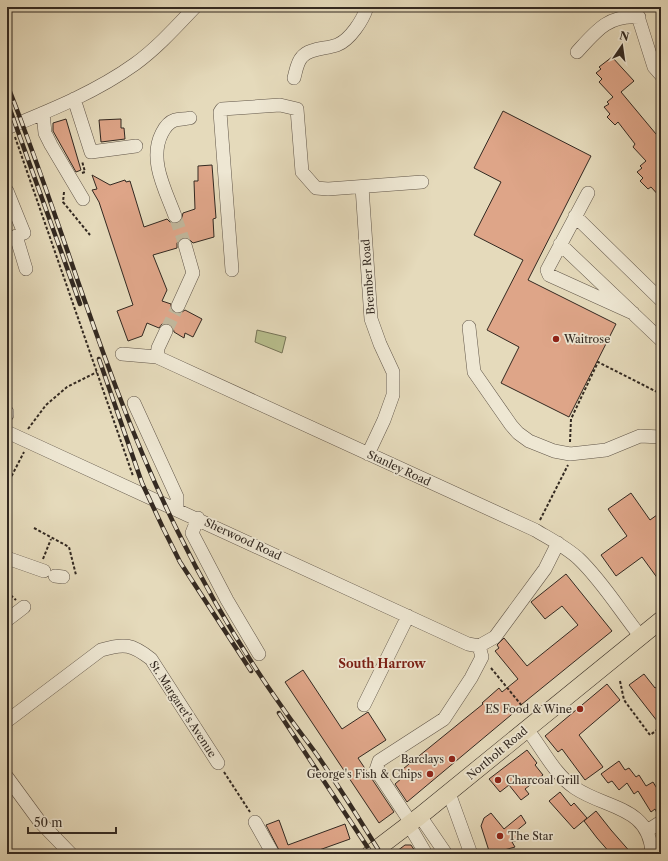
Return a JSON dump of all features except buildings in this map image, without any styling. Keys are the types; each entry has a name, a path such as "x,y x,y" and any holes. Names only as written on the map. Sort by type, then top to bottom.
{"main road":[{"name":"Northolt Road","path":"370,854 413,822 661,620"}],"street":[{"path":"10,130 74,99 135,64 170,34 195,7"},
{"path":"294,78 300,59 305,53 338,45 361,22 367,7"},
{"path":"577,52 592,35 614,19 637,12 654,67 661,75"},
{"path":"74,99 91,152 136,146"},
{"path":"232,270 221,110 280,105 298,109 302,172 316,188 328,189 422,182"},
{"path":"43,113 45,133 69,178 83,199"},
{"path":"175,216 159,173 157,148 162,132 170,123 175,120 190,118"},
{"name":"Brember Road","path":"362,187 371,319 380,344 393,372 393,395 384,420 368,454"},
{"path":"7,191 24,233 16,236 26,269"},
{"path":"588,193 547,270 549,276 633,313"},
{"path":"575,216 661,300"},
{"path":"560,244 661,340"},
{"path":"178,306 194,274 185,245"},
{"path":"470,327 474,372 511,425 518,433 535,444 554,451 570,448 606,450 640,436 661,437"},
{"path":"157,357 158,348 166,331"},
{"name":"Stanley Road","path":"122,354 157,357 535,530 558,543 578,558 598,579 641,637"},
{"path":"134,403 177,497 177,509"},
{"name":"Sherwood Road","path":"7,432 198,518 468,644 481,652"},
{"path":"198,518 192,533 227,600 259,654"},
{"path":"446,854 413,822 376,770 379,762 444,719 471,678 481,652 487,642 499,631 545,569 558,543"},
{"path":"7,558 50,573"},
{"path":"7,620 24,608"},
{"path":"364,705 408,616"},
{"name":"St. Margaret's Avenue","path":"7,721 101,650 118,645 137,648 151,659 218,763"},
{"path":"526,729 560,774 574,788 637,817 647,831 652,854"},
{"path":"7,777 11,791 71,854"},
{"path":"448,793 471,854"},
{"path":"256,822 273,854"},
{"path":"413,822 426,854"},
{"path":"647,831 661,822"}],"path":[{"path":"10,130 138,491"},
{"path":"81,157 85,172 66,179 63,202 90,235"},
{"path":"535,530 567,469 570,448 571,419 598,362 661,394"},
{"path":"7,485 25,440 46,405 67,387 97,372"},
{"path":"34,528 69,547 76,574"},
{"path":"50,573 52,539"},
{"path":"481,652 518,701"},
{"path":"620,681 624,700 650,735 661,726"},
{"path":"218,763 256,822"}],"green space":[{"path":"257,330 286,337 282,353 255,342"}],"tunnel":[{"path":"175,216 185,245"},
{"path":"166,331 178,306"}],"railway":[{"path":"7,84 49,197 108,367 153,478 178,532 201,577 240,644 332,777 381,854"},
{"path":"7,101 80,304"},
{"path":"99,359 142,483 163,528 180,562 251,671"},
{"path":"279,713 372,854"}],"place":[{"name":"Waitrose","path":"556,339"},
{"name":"ES Food & Wine","path":"580,709"},
{"name":"Barclays","path":"452,759"},
{"name":"George's Fish & Chips","path":"430,774"},
{"name":"Charcoal Grill","path":"498,780"},
{"name":"The Star","path":"500,836"}],"district":[{"name":"South Harrow","path":"382,664"}]}
